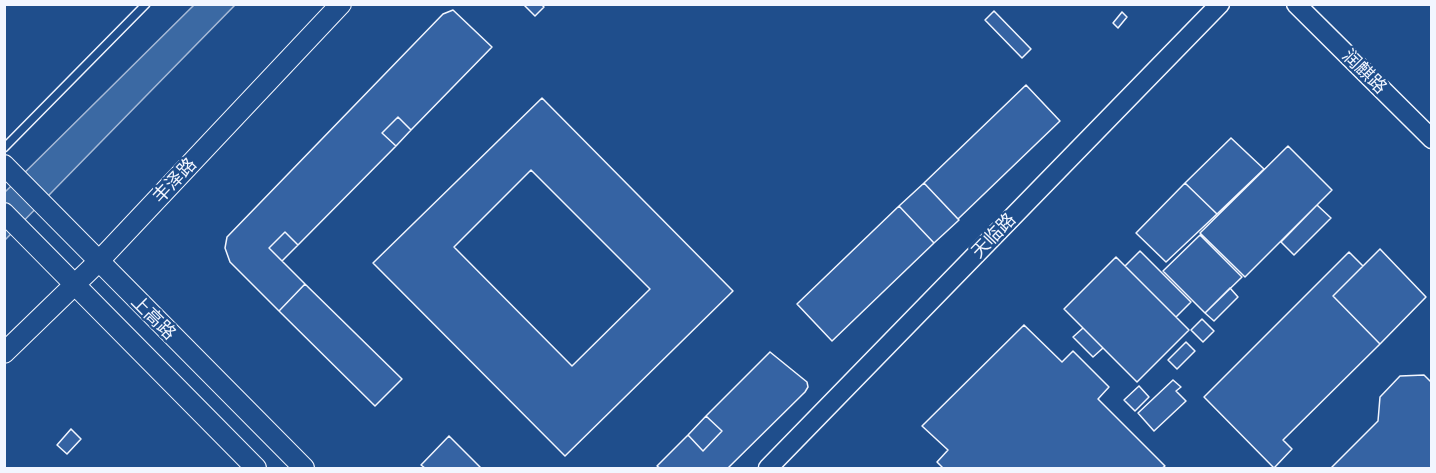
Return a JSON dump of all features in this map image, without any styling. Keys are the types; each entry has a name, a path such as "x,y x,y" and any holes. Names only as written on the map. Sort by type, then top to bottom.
{"main road":[{"name":"丰泽路","path":"4,353 98,262 341,4"},
{"name":"上高路","path":"4,165 304,468"},
{"name":"上高路","path":"4,213 256,468"}],"street":[{"name":"天临路","path":"768,468 1220,4"},
{"name":"润麒路","path":"1296,4 1431,139"}],"lane":[{"path":"4,148 146,4"}],"water":[{"path":"194,5 235,5 5,240 5,192"}],"building":[{"path":"523,4 541,4 544,7 535,16"},
{"path":"453,10 492,47 411,130 398,117 382,133 396,146 298,245 285,232 269,248 305,284 279,311 230,262 225,248 227,237 443,14"},
{"path":"994,11 1031,49 1022,58 985,20"},
{"path":"1122,12 1127,17 1118,28 1113,23"},
{"path":"1026,85 1060,121 958,219 924,183"},
{"path":"542,98 733,291 565,456 373,263","holes":["531,170 650,289 572,366 454,247"]},
{"path":"398,117 411,130 396,146 382,133"},
{"path":"1231,138 1264,169 1217,214 1185,183"},
{"path":"1288,146 1332,190 1245,277 1200,233"},
{"path":"924,183 959,220 934,243 899,206"},
{"path":"1185,183 1217,214 1166,262 1136,233"},
{"path":"1317,205 1331,218 1294,255 1281,242"},
{"path":"899,206 934,243 832,341 797,304"},
{"path":"285,232 298,245 282,261 269,248"},
{"path":"1200,235 1242,277 1205,313 1163,271"},
{"path":"1380,249 1426,297 1380,344 1333,296"},
{"path":"1140,251 1191,302 1176,317 1125,266"},
{"path":"1349,252 1363,266 1333,296 1380,344 1283,440 1292,449 1274,468 1204,397"},
{"path":"1116,257 1189,330 1137,382 1064,309"},
{"path":"305,284 402,379 375,406 279,311"},
{"path":"1230,288 1238,297 1214,321 1205,313"},
{"path":"1202,319 1214,331 1203,342 1191,330"},
{"path":"1024,325 1062,362 1073,351 1109,387 1098,399 1165,466 1162,468 943,468 937,462 948,450 922,426"},
{"path":"1083,328 1103,348 1093,357 1073,337"},
{"path":"1186,342 1195,351 1177,369 1168,360"},
{"path":"770,352 807,382 808,387 805,392 728,468 660,468 657,466 688,435 703,451 722,431 706,416"},
{"path":"1424,375 1432,383 1432,468 1331,468 1378,421 1380,397 1400,376"},
{"path":"1173,380 1181,387 1176,391 1186,401 1154,431 1138,413"},
{"path":"1139,386 1149,397 1135,411 1124,400"},
{"path":"706,416 722,431 703,451 688,435"},
{"path":"71,429 81,439 67,454 57,445"},
{"path":"449,436 481,468 425,468 421,465"}]}
